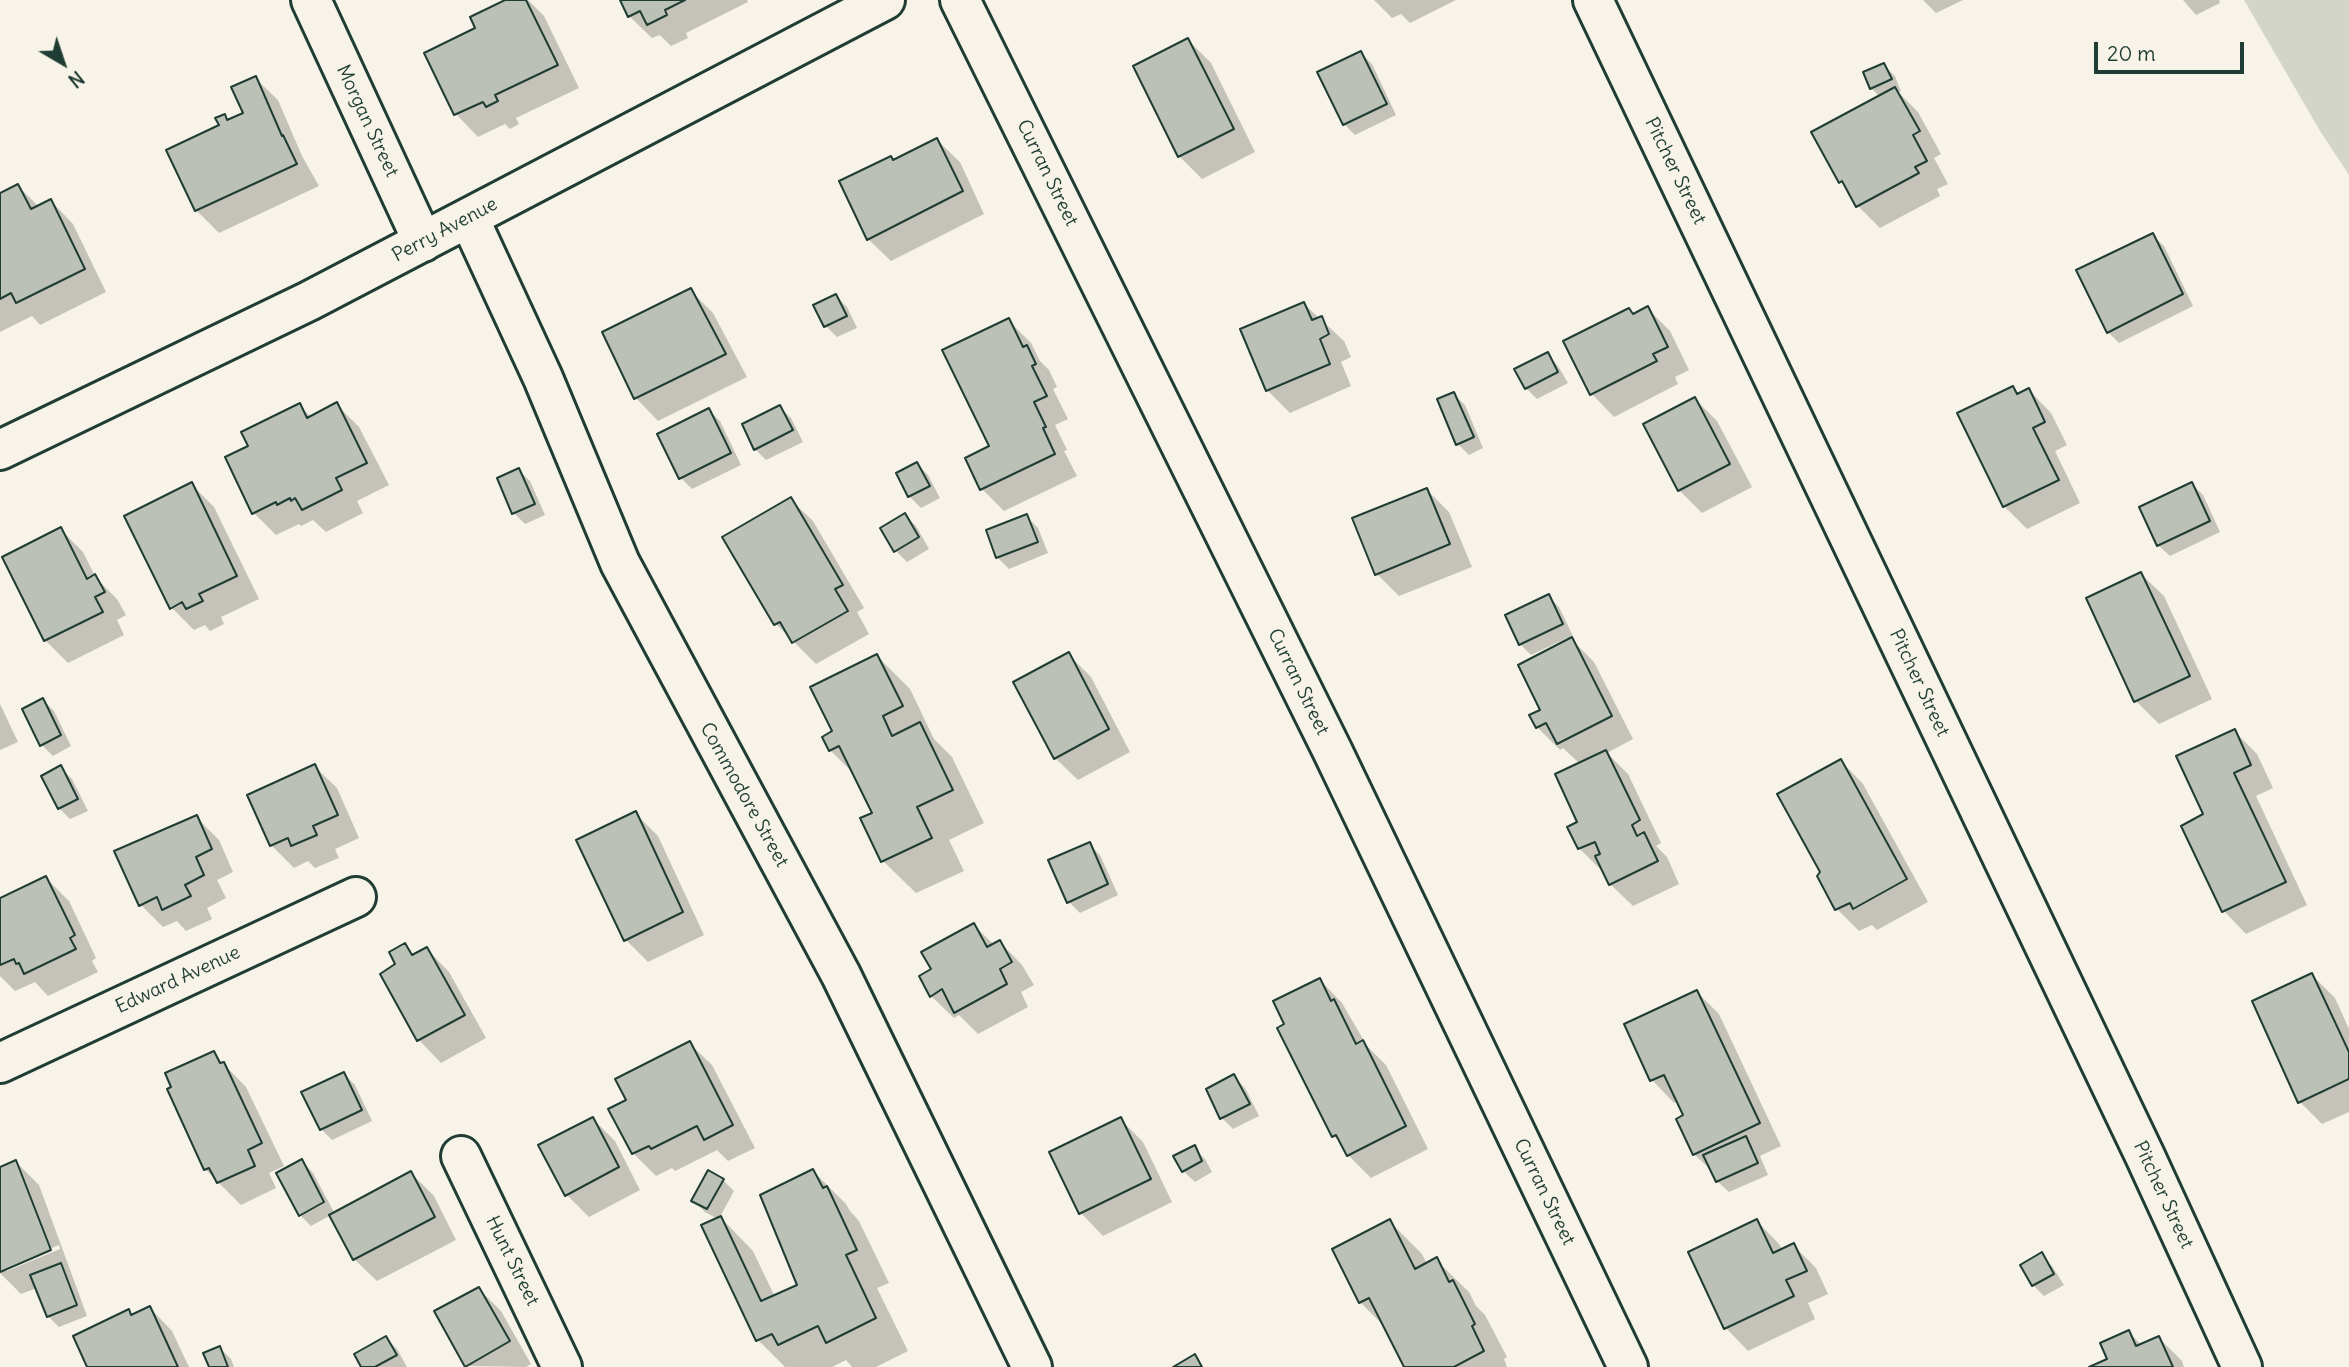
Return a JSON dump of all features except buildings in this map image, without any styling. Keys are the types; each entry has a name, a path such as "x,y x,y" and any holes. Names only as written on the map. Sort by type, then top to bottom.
{"street":[{"name":"Morgan Street","path":"311,0 423,242"},
{"name":"Perry Avenue","path":"0,450 309,301 885,0"},
{"name":"Curran Street","path":"960,0 1332,750 1628,1367"},
{"name":"Pitcher Street","path":"1593,0 2133,1131 2242,1367"},
{"name":"Commodore Street","path":"469,218 543,378 620,563 841,975 1032,1367"},
{"name":"Edward Avenue","path":"0,1063 356,897"},
{"name":"Hunt Street","path":"461,1156 562,1367"}],"shaded area":[{"path":"2244,0 2349,0 2349,175 2320,131"}]}
